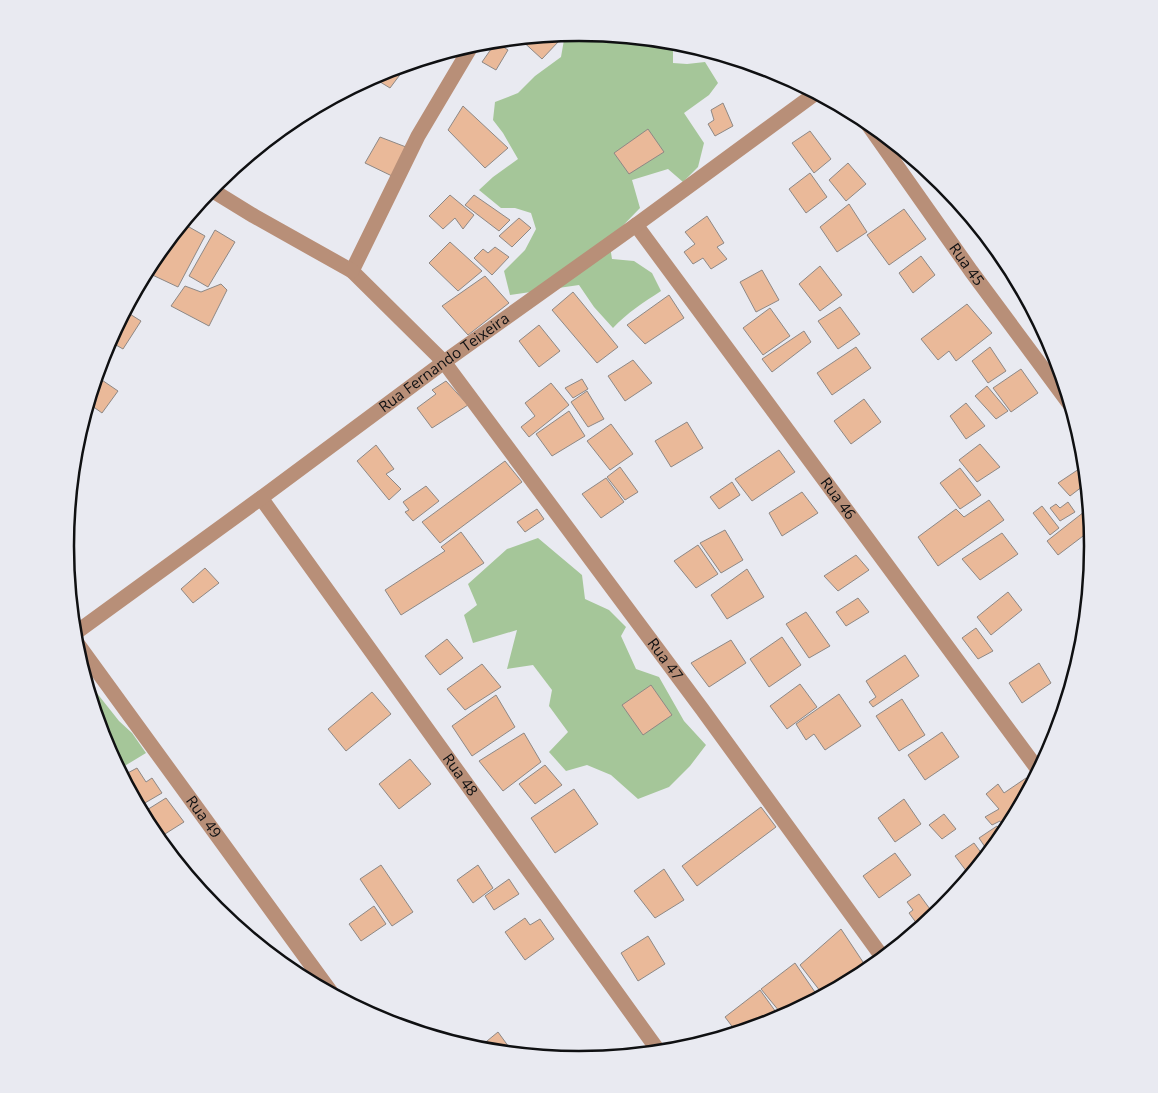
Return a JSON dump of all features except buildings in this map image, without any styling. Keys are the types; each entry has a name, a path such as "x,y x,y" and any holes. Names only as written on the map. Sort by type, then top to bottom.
{"street":[{"path":"352,271 418,136 466,54"},
{"name":"Rua Fernando Teixeira","path":"81,629 262,498 444,362 810,97"},
{"name":"Rua 45","path":"879,140 971,271 1059,389"},
{"name":"Rua 47","path":"218,194 352,271 444,362 880,952"},
{"name":"Rua 46","path":"636,225 1034,765"},
{"name":"Rua 48","path":"262,498 655,1045"},
{"name":"Rua 49","path":"85,655 324,983"}],"green space":[{"path":"564,41 612,42 673,50 673,63 705,62 718,83 709,95 684,113 704,143 698,167 683,182 668,169 632,180 640,208 609,240 612,259 634,261 652,273 661,291 630,313 613,328 594,307 579,285 510,295 504,271 525,250 536,229 531,213 515,208 501,208 479,190 518,159 493,120 495,102 518,93 535,76 561,57"},
{"path":"538,538 582,575 585,599 609,610 626,627 621,636 636,669 659,677 684,721 706,745 690,766 669,787 638,799 611,775 587,765 566,771 549,752 568,732 549,706 552,690 533,665 507,669 517,630 473,643 464,615 477,605 468,584 507,549"},
{"path":"96,692 119,721 132,733 146,753 124,766 112,740"}]}
